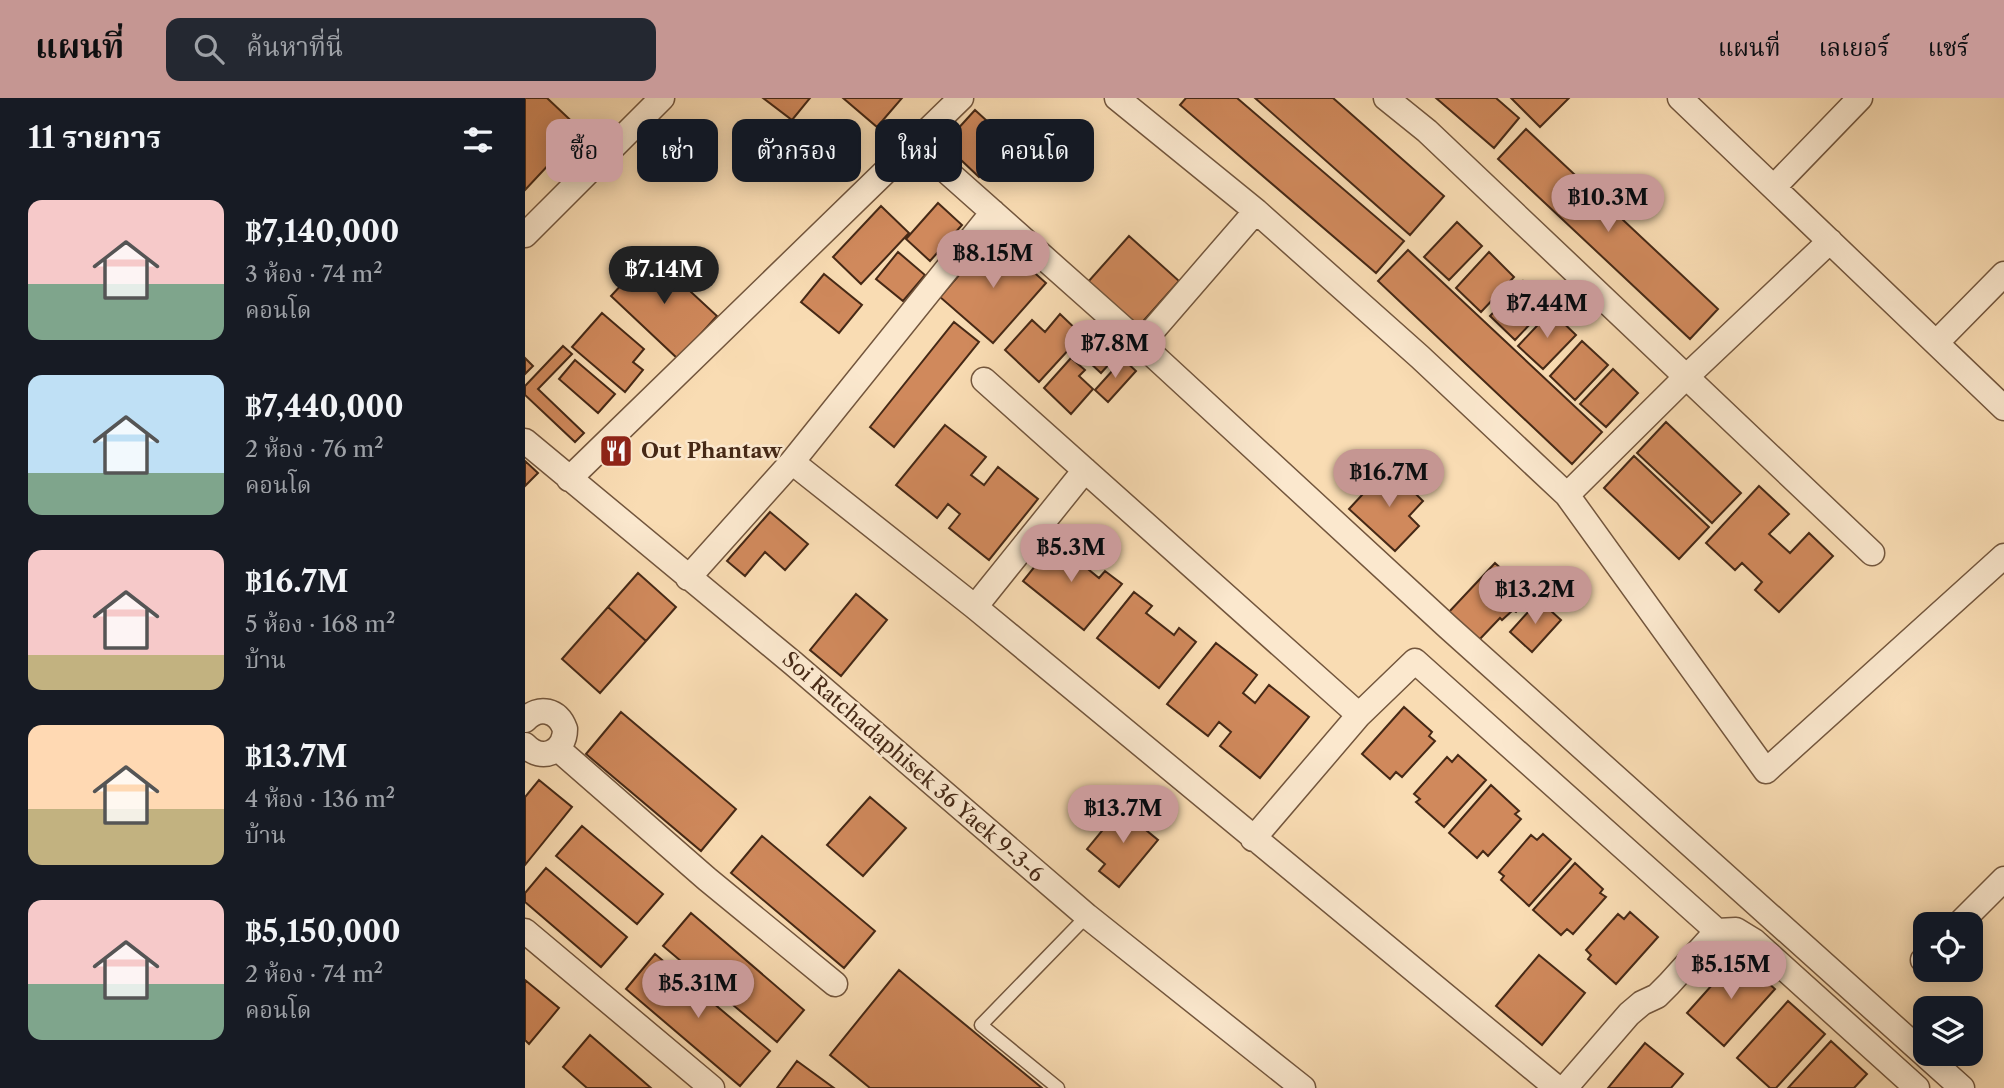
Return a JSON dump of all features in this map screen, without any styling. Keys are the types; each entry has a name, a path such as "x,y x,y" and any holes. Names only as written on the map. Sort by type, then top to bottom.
{"street":[{"path":"525,234 662,98"},
{"path":"940,119 961,98"},
{"path":"1117,98 1256,211 1420,356 1567,495 1766,771 2004,556"},
{"path":"1387,98 1437,141 1872,553"},
{"path":"1680,98 2004,408"},
{"path":"1773,187 1860,98"},
{"path":"569,479 877,182"},
{"path":"959,182 1141,344 1458,636 1962,1088"},
{"path":"1141,344 1256,211"},
{"path":"688,578 792,462 993,212"},
{"path":"1567,495 1685,378 1830,241"},
{"path":"1937,342 2004,274"},
{"path":"984,380 1359,715"},
{"name":"Soi Ratchadaphisek 36 Yaek 9-3-6","path":"525,441 794,664 1087,916 1303,1088"},
{"path":"792,462 975,607 1557,1088"},
{"path":"975,607 1085,470"},
{"path":"1253,839 1359,715 1415,661 1717,931"},
{"path":"525,720 537,712 551,712 558,716 565,729 565,736 558,749 541,755 527,750"},
{"path":"558,749 835,984"},
{"path":"1971,912 2004,879"},
{"path":"1565,1088 1629,1014 1663,990 1717,931 1736,930 1754,941 1916,1088"},
{"path":"525,931 712,1088"}],"lane":[{"path":"1058,1088 981,1025 1087,916"}],"building":[{"path":"525,98 547,98 569,119 546,119 546,168 525,190"},
{"path":"763,98 810,98 791,119"},
{"path":"843,98 902,98 884,119 875,119 875,125"},
{"path":"1186,98 1237,98 1404,241 1376,273 1180,105"},
{"path":"1255,98 1333,98 1444,196 1410,235"},
{"path":"1436,98 1496,98 1519,118 1494,148"},
{"path":"1511,98 1569,98 1540,127"},
{"path":"975,110 985,119 976,119 976,174 962,161 962,124"},
{"path":"1526,129 1718,309 1690,339 1498,159"},
{"path":"938,203 962,225 930,261 906,239"},
{"path":"881,206 909,233 861,284 833,257"},
{"path":"1457,222 1482,246 1449,280 1424,257"},
{"path":"993,236 1046,283 993,343 940,297"},
{"path":"1129,236 1179,281 1138,327 1088,282"},
{"path":"1408,250 1602,432 1572,464 1378,281"},
{"path":"898,252 925,275 903,301 876,279"},
{"path":"1489,252 1514,277 1481,312 1456,288"},
{"path":"650,254 717,316 678,359 611,296"},
{"path":"824,274 862,305 839,333 801,302"},
{"path":"1523,281 1548,305 1515,340 1490,316"},
{"path":"1551,311 1576,335 1543,369 1518,346"},
{"path":"602,313 644,349 633,362 643,370 625,392 572,347"},
{"path":"1060,314 1082,335 1039,382 1005,350 1032,320 1045,332"},
{"path":"954,322 979,342 894,447 870,427"},
{"path":"1097,328 1122,350 1101,373 1076,350"},
{"path":"1582,341 1608,365 1575,400 1550,376"},
{"path":"563,346 572,354 538,389 584,433 575,442 525,395 525,386"},
{"path":"525,358 533,366 525,374"},
{"path":"1071,358 1085,370 1079,376 1093,389 1071,414 1044,388"},
{"path":"1123,359 1136,371 1108,402 1095,390"},
{"path":"575,360 615,394 598,413 559,379"},
{"path":"1613,369 1638,393 1606,427 1580,404"},
{"path":"1666,422 1741,493 1712,523 1637,453"},
{"path":"945,425 986,457 971,475 984,485 998,467 1038,499 989,560 949,528 960,514 948,504 937,518 896,485"},
{"path":"1634,456 1709,527 1679,559 1604,488"},
{"path":"525,461 538,473 525,486"},
{"path":"1388,467 1423,501 1409,516 1419,526 1395,551 1349,509"},
{"path":"1759,486 1789,514 1769,534 1790,553 1809,533 1833,556 1779,612 1755,590 1762,582 1742,563 1735,570 1706,543"},
{"path":"770,512 808,544 785,570 765,552 745,576 727,561"},
{"path":"1060,535 1077,549 1072,556 1099,578 1105,571 1122,584 1084,630 1023,581"},
{"path":"1495,563 1531,596 1516,612 1513,610 1502,620 1500,618 1478,641 1448,613"},
{"path":"638,573 676,607 646,641 608,607"},
{"path":"1134,592 1152,606 1146,613 1174,635 1179,628 1196,642 1159,688 1097,638"},
{"path":"856,594 887,620 841,676 810,650"},
{"path":"1539,600 1561,620 1532,652 1510,632"},
{"path":"608,607 646,641 600,693 562,659"},
{"path":"1216,643 1257,675 1243,693 1255,703 1269,685 1309,717 1260,778 1220,746 1231,732 1219,722 1208,736 1167,704"},
{"path":"1404,707 1432,732 1429,736 1435,741 1402,777 1396,772 1390,779 1362,754"},
{"path":"621,712 736,809 701,851 586,754"},
{"path":"1458,755 1486,780 1444,827 1416,802 1420,799 1414,794 1447,757 1452,762"},
{"path":"539,780 572,807 525,865 525,797"},
{"path":"1491,785 1519,811 1515,814 1521,819 1488,856 1483,851 1477,858 1449,833"},
{"path":"870,797 906,828 863,876 827,845"},
{"path":"1124,804 1150,825 1146,830 1158,840 1119,887 1099,871 1105,864 1087,849"},
{"path":"582,826 663,894 637,924 556,856"},
{"path":"1543,834 1571,859 1529,906 1501,880 1504,876 1499,872 1531,835 1537,840"},
{"path":"762,836 875,931 844,968 731,873"},
{"path":"1575,863 1603,889 1600,893 1606,897 1573,934 1567,929 1561,935 1533,910"},
{"path":"546,868 627,937 601,967 525,902 525,893"},
{"path":"1630,912 1658,937 1616,984 1588,959 1591,955 1586,950 1618,914 1624,919"},
{"path":"691,913 804,1010 777,1042 663,946"},
{"path":"655,954 770,1051 740,1086 626,989"},
{"path":"1539,955 1585,993 1542,1045 1496,1006"},
{"path":"1738,956 1775,989 1724,1046 1687,1013"},
{"path":"899,970 1042,1088 870,1088 830,1055"},
{"path":"525,980 559,1008 529,1044 525,1040"},
{"path":"1788,1001 1825,1034 1776,1088 1770,1088 1737,1058"},
{"path":"590,1035 651,1088 587,1088 563,1067"},
{"path":"1831,1041 1867,1074 1854,1088 1788,1088"},
{"path":"1645,1043 1683,1074 1671,1088 1608,1088"},
{"path":"797,1061 834,1088 777,1088"}],"place":[{"name":"Out Phantaw","path":"616,451"}]}
